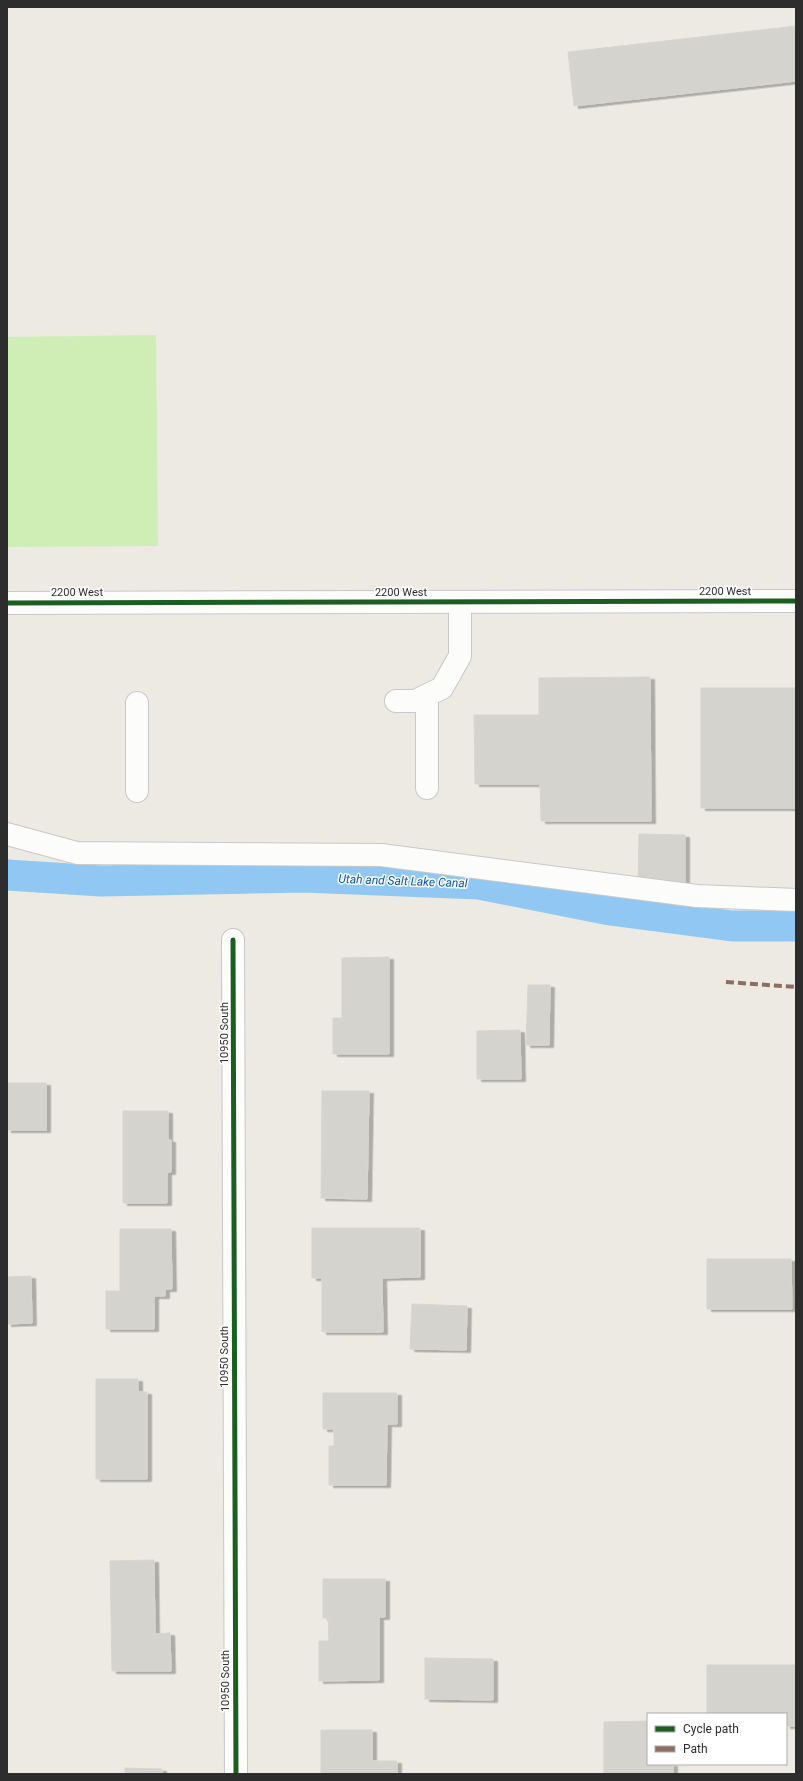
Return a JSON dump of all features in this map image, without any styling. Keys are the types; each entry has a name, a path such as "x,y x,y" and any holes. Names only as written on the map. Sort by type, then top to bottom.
{"street":[{"name":"2200 West","path":"7,603 796,601"},
{"path":"396,702 415,702 442,688 460,656 460,602"},
{"path":"427,696 427,788"},
{"path":"138,703 138,791"},
{"path":"7,834 77,853 381,855 697,896 796,900"},
{"name":"10950 South","path":"233,940 236,1774"}],"green space":[{"path":"156,335 158,546 7,547 7,337"}],"building":[{"path":"796,26 796,81 574,106 568,52"},
{"path":"650,677 651,821 541,821 540,784 475,784 474,715 539,715 539,678"},
{"path":"701,688 796,688 796,808 701,808"},
{"path":"639,834 685,835 685,883 638,883"},
{"path":"389,957 389,1054 333,1054 333,1018 342,1018 342,958"},
{"path":"528,985 550,985 549,1045 526,1045"},
{"path":"520,1030 521,1079 477,1079 477,1031"},
{"path":"7,1083 46,1083 46,1130 7,1130"},
{"path":"322,1091 369,1091 367,1199 321,1198"},
{"path":"123,1111 168,1111 168,1140 171,1140 171,1172 167,1172 167,1203 123,1203"},
{"path":"312,1228 420,1228 420,1277 382,1278 383,1332 322,1332 322,1278 312,1278"},
{"path":"120,1229 171,1229 172,1289 165,1289 165,1296 154,1296 154,1329 106,1329 106,1291 120,1291"},
{"path":"707,1259 791,1259 792,1309 707,1309"},
{"path":"31,1276 32,1323 7,1324 7,1277"},
{"path":"412,1304 467,1306 466,1350 410,1349"},
{"path":"96,1379 138,1379 138,1392 147,1392 147,1479 96,1479"},
{"path":"323,1393 397,1393 397,1424 387,1424 386,1485 329,1485 329,1446 334,1446 334,1429 323,1429"},
{"path":"154,1560 155,1634 170,1633 171,1671 112,1671 110,1561"},
{"path":"323,1579 385,1579 385,1617 379,1617 379,1680 319,1681 319,1641 329,1641 328,1618 323,1618"},
{"path":"425,1658 493,1659 493,1700 425,1699"},
{"path":"707,1665 796,1665 796,1726 787,1726 787,1713 707,1713"},
{"path":"647,1721 647,1765 673,1765 673,1774 604,1774 604,1722"},
{"path":"321,1730 372,1730 372,1761 397,1761 397,1774 321,1774"},
{"path":"125,1768 162,1769 162,1774 125,1774"}],"waterway":[{"name":"Utah and Salt Lake Canal","path":"7,875 101,881 303,877 479,884 610,910 732,926 796,926"}],"marked path":[{"path":"726,982 796,987"}],"cycle path":[{"path":"7,603 796,601"},
{"path":"233,940 236,1774"}]}
